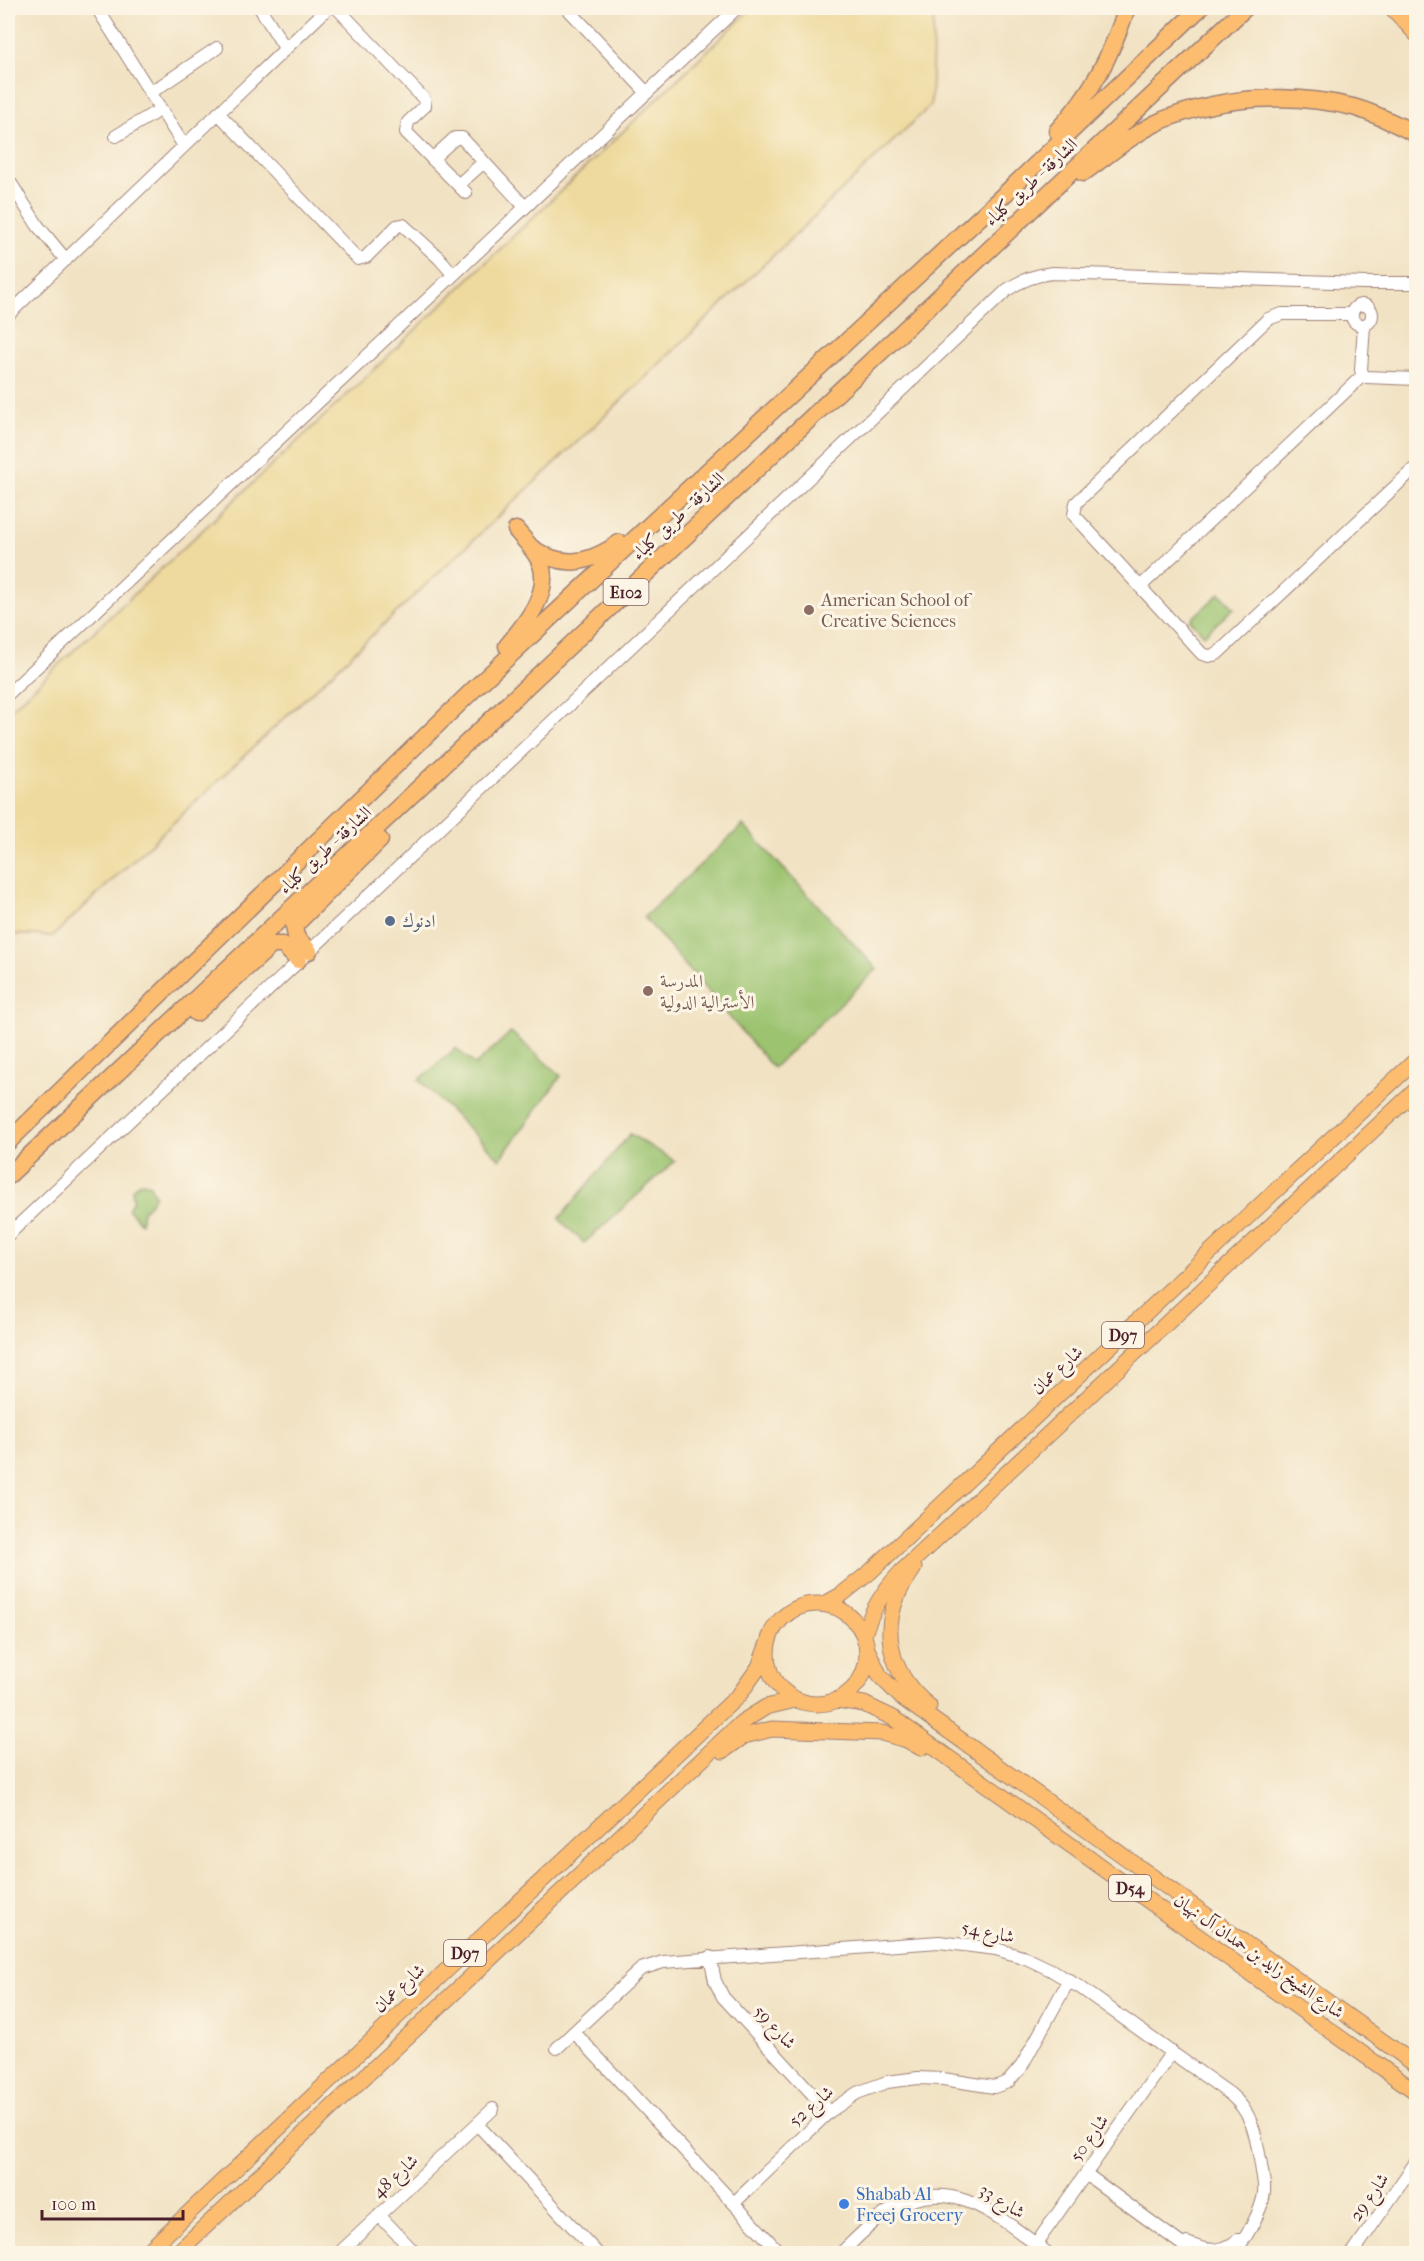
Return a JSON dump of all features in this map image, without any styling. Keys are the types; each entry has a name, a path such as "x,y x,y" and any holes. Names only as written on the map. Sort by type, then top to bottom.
{"highway":[{"path":"1008,191 1095,82 1114,45 1127,8"},
{"name":"الشارقة - طريق كلباء","path":"8,1142 474,689 1008,191 1200,8"},
{"name":"الشارقة - طريق كلباء","path":"8,1176 1245,8"},
{"path":"1055,187 1073,180 1129,139 1162,121 1200,108 1242,100 1281,98 1316,100 1354,108 1385,118 1416,134"},
{"path":"532,548 547,558 571,563 613,548 653,520"},
{"path":"474,689 534,610 542,589 541,565 532,548 516,530"},
{"path":"304,956 294,926 382,838 400,806"},
{"path":"152,1039 186,1022 272,945 283,945 304,956"},
{"path":"8,1130 153,995 191,965"}],"main road":[{"path":"1392,8 1416,34"},
{"name":"شارع عمان","path":"825,1604 870,1572 1416,1060"},
{"name":"D97","path":"864,1635 868,1621 882,1594 896,1577 1416,1090"},
{"path":"920,1556 896,1599 892,1619 891,1648 898,1669 909,1688 956,1728 961,1740"},
{"path":"810,1604 838,1607 849,1614 864,1635 868,1651 866,1666 860,1680 850,1692 837,1700 824,1704 809,1704 795,1700 781,1689 771,1675 767,1658 769,1640 774,1627 796,1608 810,1604"},
{"name":"شارع عمان","path":"145,2253 739,1695 759,1667 769,1640"},
{"name":"شارع الشيخ زايد بن حمدان آل نهيان","path":"868,1651 880,1676 893,1690 1416,2065"},
{"name":"D97","path":"176,2253 749,1716 766,1707 795,1700"},
{"name":"شارع الشيخ زايد بن حمدان آل نهيان","path":"837,1700 864,1704 884,1713 1416,2092"},
{"path":"683,1777 707,1765 737,1740 751,1733 772,1729 890,1734 914,1744 946,1765 958,1765"}],"street":[{"path":"97,8 184,146"},
{"path":"260,8 285,48"},
{"path":"8,315 328,8"},
{"path":"337,8 424,99 426,103 424,108 408,122 405,128 408,135 462,189 484,162"},
{"path":"567,8 647,93"},
{"path":"8,694 737,8"},
{"path":"150,93 217,48"},
{"path":"116,136 161,109"},
{"path":"218,113 358,259 366,257 397,226 403,225 453,274"},
{"path":"432,159 455,138 460,138 525,207"},
{"path":"10,187 66,260"},
{"path":"8,1234 915,376 1017,283 1052,273 1364,283 1416,282"},
{"path":"1363,305 1364,283"},
{"path":"1363,305 1370,308 1372,314 1370,321 1364,325 1357,323 1352,314 1356,307 1363,305"},
{"path":"1352,314 1282,314 1268,319 1076,503 1073,511 1075,519 1202,654 1213,656 1416,467"},
{"path":"1363,375 1361,370 1364,325"},
{"path":"1140,587 1363,375"},
{"path":"1363,375 1416,378"},
{"name":"شارع 54","path":"557,2048 641,1969 675,1960 939,1942 978,1946 1016,1954 1037,1962 1069,1980 1236,2099 1246,2112 1253,2125 1264,2190 1262,2201 1242,2243 1232,2253"},
{"name":"شارع 59","path":"710,1957 715,1981 723,1997 829,2112"},
{"name":"شارع 52","path":"734,2203 829,2112 857,2093 887,2082 918,2078 990,2088 1002,2085 1011,2079 1023,2064 1069,1980"},
{"path":"574,2032 781,2253"},
{"name":"شارع 50","path":"1036,2244 1172,2052"},
{"name":"شارع 48","path":"338,2253 493,2109"},
{"path":"477,2124 598,2253"},
{"name":"شارع 29","path":"1352,2253 1416,2162"},
{"path":"1086,2174 1195,2253"},
{"name":"شارع 33","path":"840,2253 888,2211 907,2202 937,2195 955,2196 973,2202 1050,2253"},
{"path":"379,2215 416,2253"},
{"path":"1175,2237 1200,2248 1216,2250 1232,2245 1247,2232"}],"green space":[{"path":"1220,593 1234,608 1204,635 1190,620"},
{"path":"743,825 877,969 773,1068 644,917"},
{"path":"511,1032 561,1076 500,1159 419,1080 456,1048 475,1065"},
{"path":"630,1134 675,1161 584,1243 559,1219"},
{"path":"143,1182 150,1185 155,1195 143,1210 141,1223 128,1209 133,1200 132,1189 138,1183"}],"sand":[{"path":"752,8 934,8 931,105 53,936 8,934 8,712 363,380"}],"place":[{"name":"American School of Creative Sciences","path":"809,610"},
{"name":"ادنوك","path":"390,921"},
{"name":"المدرسة الأسترالية الدولية","path":"648,991"},
{"name":"Shabab Al Freej Grocery","path":"844,2204"}]}
